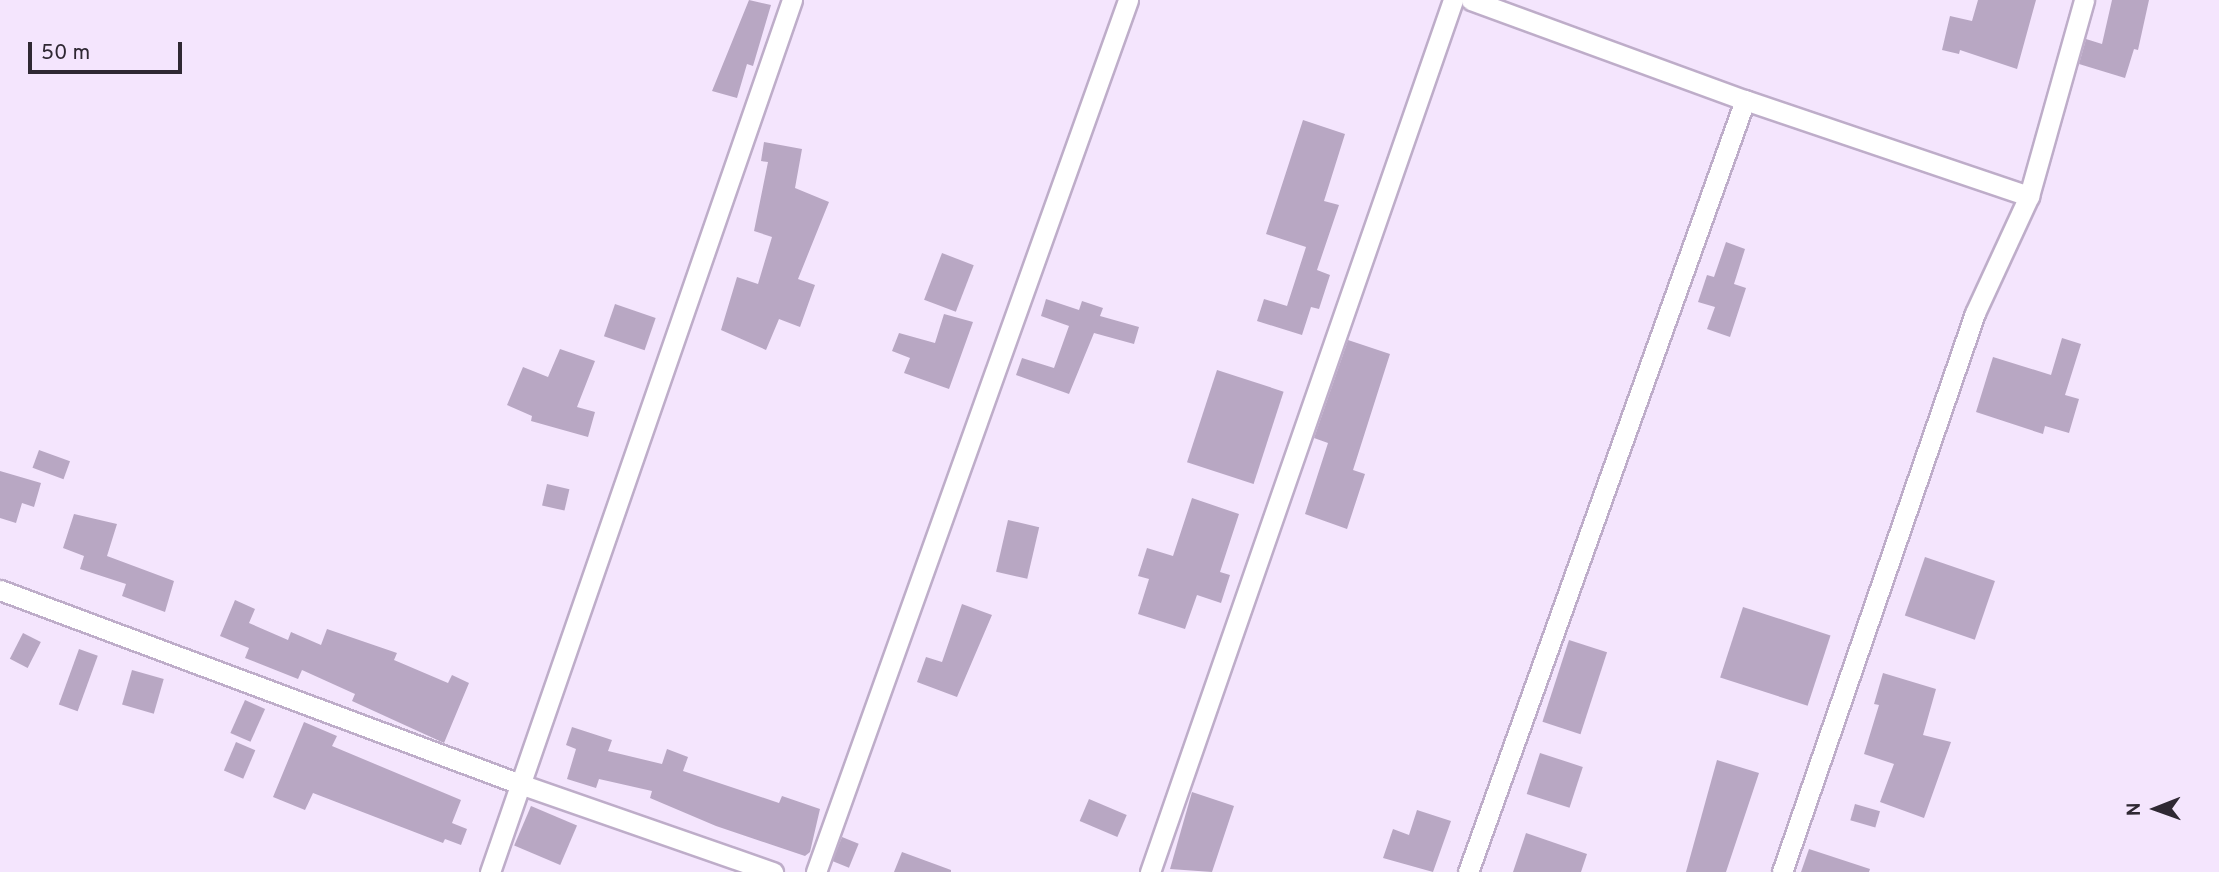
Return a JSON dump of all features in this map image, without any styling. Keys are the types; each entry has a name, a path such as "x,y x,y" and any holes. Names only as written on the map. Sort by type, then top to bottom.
{"street":[{"path":"490,872 792,0"},
{"path":"816,872 1128,0"},
{"path":"1150,872 1453,0"},
{"path":"1471,0 1745,100 2029,196"},
{"path":"1782,872 1975,313 2029,196 2084,0"},
{"path":"1468,872 1745,100"},
{"path":"0,590 520,783 773,872"}],"building":[{"path":"749,0 771,5 753,66 747,64 737,98 712,91"},
{"path":"1978,0 2036,0 2017,69 1960,50 1959,54 1942,50 1950,16 1972,21"},
{"path":"2112,0 2149,0 2138,50 2134,49 2125,78 2079,64 2086,39 2102,44"},
{"path":"1303,120 1345,134 1324,201 1339,205 1317,270 1330,275 1319,309 1311,307 1302,335 1257,321 1264,299 1287,306 1306,247 1266,234"},
{"path":"764,142 802,149 795,188 829,202 798,279 815,285 800,327 779,319 766,350 721,330 737,277 758,284 772,237 754,231 768,162 761,161"},
{"path":"1726,242 1745,249 1734,284 1746,288 1730,337 1707,329 1715,307 1698,302 1707,275 1714,277"},
{"path":"942,253 974,265 956,312 924,300"},
{"path":"1046,299 1079,310 1082,301 1103,308 1100,316 1139,327 1134,344 1094,333 1069,394 1016,375 1022,358 1054,368 1069,326 1041,316"},
{"path":"615,304 656,318 645,350 604,336"},
{"path":"944,314 973,322 949,389 904,373 910,358 892,351 899,333 935,343"},
{"path":"2062,338 2081,344 2065,395 2079,399 2069,433 2045,426 2043,434 1976,412 1993,357 2051,375"},
{"path":"1348,340 1390,354 1353,470 1365,474 1347,529 1305,514 1328,443 1314,438"},
{"path":"560,349 595,361 577,407 595,412 588,437 531,421 532,416 507,405 523,367 548,377"},
{"path":"1217,370 1284,392 1254,484 1187,462"},
{"path":"39,450 70,461 64,479 33,468"},
{"path":"0,471 41,483 34,507 22,503 16,523 0,518"},
{"path":"547,484 569,489 564,511 542,505"},
{"path":"1192,498 1239,514 1220,572 1230,575 1221,603 1197,595 1185,629 1138,614 1149,579 1138,576 1147,548 1173,556"},
{"path":"74,514 117,524 107,556 174,581 165,612 122,596 126,584 80,569 84,556 63,548"},
{"path":"1008,520 1039,527 1027,579 996,572"},
{"path":"1925,557 1995,581 1975,640 1905,616"},
{"path":"235,600 255,609 249,623 288,640 291,632 321,645 327,629 397,653 394,660 448,683 452,675 469,683 444,743 352,701 355,694 302,670 298,679 245,658 249,648 220,636"},
{"path":"962,604 992,615 957,697 917,682 926,657 942,662"},
{"path":"1743,607 1830,635 1808,706 1720,677"},
{"path":"23,633 41,642 28,668 10,659"},
{"path":"1569,640 1607,652 1580,734 1542,722"},
{"path":"79,649 98,656 78,711 59,704"},
{"path":"132,670 164,679 154,714 122,705"},
{"path":"1883,673 1936,689 1923,735 1951,742 1924,818 1880,802 1894,764 1864,754 1879,705 1874,704"},
{"path":"245,700 265,709 250,742 230,733"},
{"path":"304,722 337,736 332,746 461,800 452,823 467,829 461,845 445,839 443,843 313,793 305,810 273,797"},
{"path":"572,727 612,740 608,751 662,764 667,749 688,757 683,771 779,803 782,796 820,809 810,852 805,856 716,826 650,798 652,791 599,779 596,788 567,779 576,749 566,745"},
{"path":"236,742 255,750 243,779 224,771"},
{"path":"1540,753 1583,767 1570,808 1527,794"},
{"path":"1717,760 1759,773 1726,872 1686,872"},
{"path":"1192,792 1234,806 1212,872 1170,869"},
{"path":"1089,799 1127,815 1117,837 1080,821"},
{"path":"1855,804 1880,811 1875,828 1850,820"},
{"path":"531,806 577,826 560,865 514,846"},
{"path":"1417,810 1451,821 1433,872 1383,858 1393,829 1409,835"},
{"path":"1526,833 1587,854 1581,872 1513,872"},
{"path":"842,837 859,844 849,868 832,861"},
{"path":"1809,849 1870,869 1869,872 1801,872"},
{"path":"902,852 951,870 951,872 894,872"}]}
